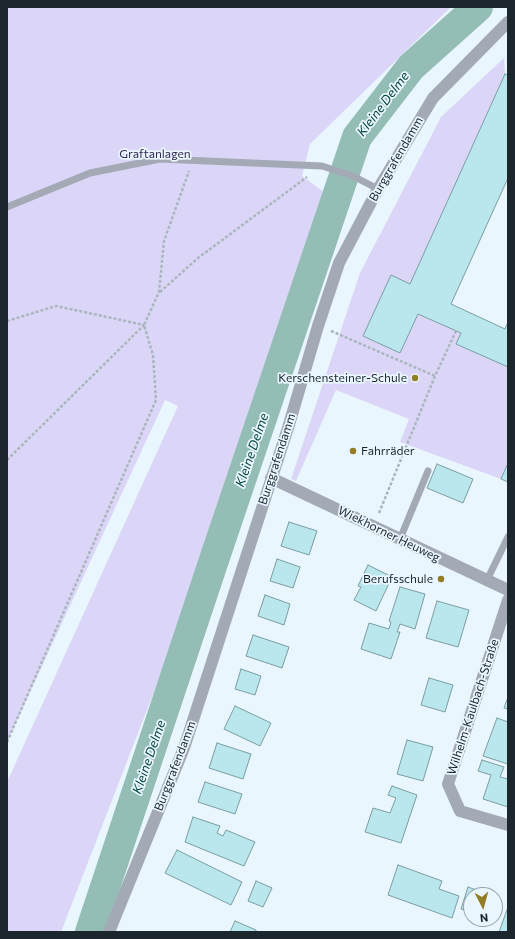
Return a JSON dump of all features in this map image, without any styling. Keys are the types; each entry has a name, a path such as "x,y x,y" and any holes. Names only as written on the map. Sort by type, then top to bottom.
{"street":[{"name":"Burggrafendamm","path":"110,932 184,748 288,428 318,326 339,263 378,189 433,98 508,22"},
{"name":"Wiekhorner Heuweg","path":"271,478 508,590"},
{"name":"Wilhelm-Kaulbach-Straße","path":"508,600 448,784 460,811 508,825"}],"lane":[{"path":"7,207 90,173 160,159 322,166 353,176 378,189"},
{"path":"400,539 428,471"},
{"path":"487,580 508,537"}],"path":[{"path":"7,460 144,325 159,292 164,241 192,160"},
{"path":"159,292 198,258 322,166"},
{"path":"7,321 56,306 144,325"},
{"path":"7,742 156,400 153,355 144,325"},
{"path":"318,326 435,376"},
{"path":"374,526 435,376 456,331"}],"green space":[{"name":"Graftanlagen","path":"7,7 451,7 310,144 302,176 328,195 277,347 248,449 61,932 7,932 7,782 178,406 165,400 7,742"},
{"path":"504,58 505,74 410,284 391,276 363,336 400,353 418,314 461,333 457,344 508,367 508,463 501,479 400,442 409,419 336,390 296,481 291,479 360,273 441,117"}],"building":[{"path":"505,74 508,75 508,178 451,304 505,329 508,322 508,367 456,344 461,333 418,314 400,353 363,336 391,275 410,284"},
{"path":"508,463 508,482 501,479"},
{"path":"437,464 473,479 463,503 427,488"},
{"path":"289,522 317,531 309,555 281,546"},
{"path":"277,559 300,567 293,588 270,581"},
{"path":"368,565 392,577 376,611 354,600 361,587 358,586"},
{"path":"400,587 425,594 415,629 400,624 397,632 400,632 391,659 361,649 369,623 389,629 391,622 389,621"},
{"path":"265,595 290,604 284,625 258,616"},
{"path":"437,601 469,610 458,647 426,638"},
{"path":"253,635 289,647 282,668 246,656"},
{"path":"241,669 261,676 255,695 235,689"},
{"path":"429,678 453,685 445,712 421,705"},
{"path":"508,697 508,709 504,708"},
{"path":"235,706 271,723 260,746 224,729"},
{"path":"497,718 508,722 508,764 483,756"},
{"path":"407,740 433,747 423,781 397,774"},
{"path":"217,743 251,754 243,779 209,768"},
{"path":"482,760 504,767 500,777 508,779 508,807 483,799 491,775 478,771"},
{"path":"205,782 242,794 235,814 198,802"},
{"path":"392,786 417,795 401,843 365,832 373,808 390,813 396,798 388,795"},
{"path":"193,817 220,826 217,833 223,836 226,830 255,842 244,866 185,842"},
{"path":"177,850 242,882 231,905 165,873"},
{"path":"398,865 442,881 439,889 459,896 452,918 388,895"},
{"path":"256,881 272,888 263,907 248,901"},
{"path":"508,907 508,932 499,932 501,927 503,927 503,921"},
{"path":"235,921 256,930 256,932 230,932"}],"waterway":[{"name":"Kleine Delme","path":"90,932 357,137 411,67 478,7"}],"place":[{"name":"Kerschensteiner-Schule","path":"415,378"},
{"name":"Fahrräder","path":"353,451"},
{"name":"Berufsschule","path":"441,579"}]}
